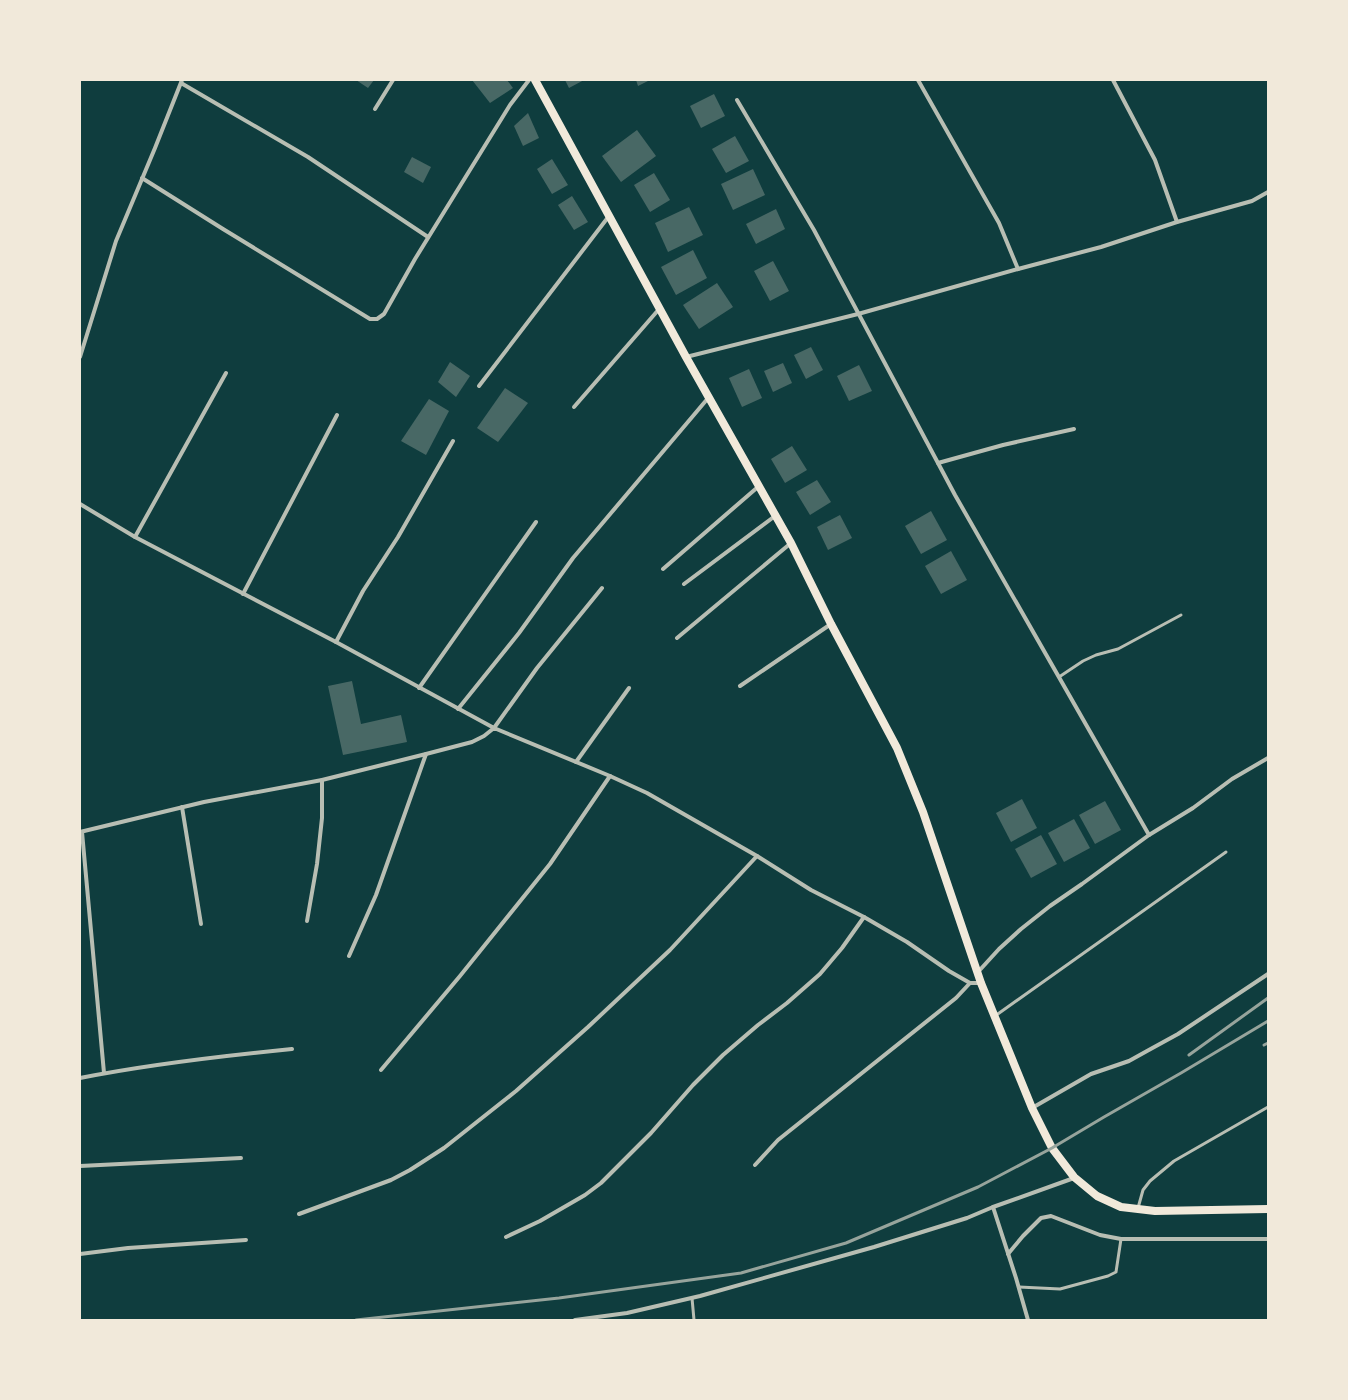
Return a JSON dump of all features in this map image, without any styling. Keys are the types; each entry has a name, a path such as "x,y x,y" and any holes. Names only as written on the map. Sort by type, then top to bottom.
{"main road":[{"path":"535,80 686,357 790,543 897,748 923,812 981,983 1032,1108 1052,1148 1074,1178 1097,1196 1121,1207 1155,1211 1268,1209"}],"street":[{"path":"375,109 393,80"},
{"path":"142,178 370,320 377,319 384,314 428,237 510,105 529,80"},
{"path":"918,80 999,223 1018,269"},
{"path":"1113,80 1155,160 1177,222"},
{"path":"80,357 116,241 181,81 308,157 428,237"},
{"path":"737,100 814,230 938,463 1058,678 1149,835"},
{"path":"686,357 858,314 1101,247 1177,222 1252,200 1268,192"},
{"path":"479,386 609,216"},
{"path":"574,407 660,308"},
{"path":"135,537 226,373"},
{"path":"458,709 518,633 573,558 709,397"},
{"path":"243,594 337,415"},
{"path":"938,463 1003,445 1074,428"},
{"path":"336,642 363,591 398,536 453,441"},
{"path":"663,569 758,486"},
{"path":"80,504 135,537 336,642 418,688 494,728 610,776 653,796 757,856 811,890 864,917 907,942 949,971 970,983 981,983"},
{"path":"684,584 775,516"},
{"path":"418,688 536,522"},
{"path":"677,638 790,543"},
{"path":"104,1073 81,832 204,802 322,780 472,742 484,736 494,728 537,668 602,588"},
{"path":"740,686 831,624"},
{"path":"576,762 629,688"},
{"path":"349,956 376,895 426,754"},
{"path":"978,972 999,949 1021,929 1149,835 1193,808 1232,779 1268,758"},
{"path":"382,1070 550,864 610,776"},
{"path":"307,921 317,864 322,818 322,780"},
{"path":"182,808 201,924"},
{"path":"299,1214 390,1180 410,1170 444,1148 516,1091 594,1022 670,950 757,856"},
{"path":"506,1237 540,1221 585,1195 602,1183 651,1133 693,1085 723,1055 820,974 842,948 864,917"},
{"path":"1032,1108 1091,1074 1129,1061 1178,1034 1268,974"},
{"path":"755,1165 778,1140 956,998 970,983"},
{"path":"80,1078 219,1056 292,1049"},
{"path":"80,1166 241,1158"},
{"path":"575,1320 627,1312 692,1298 874,1247 967,1218 1074,1178"},
{"path":"993,1207 1028,1320"},
{"path":"1008,1254 1041,1218 1051,1216 1100,1235 1121,1240 1268,1239"},
{"path":"80,1254 128,1248 246,1240"}],"lane":[{"path":"1058,678 1083,660 1118,649 1181,615"},
{"path":"995,1016 1226,852"},
{"path":"1138,1210 1143,1190 1150,1181 1174,1161 1268,1107"},
{"path":"1019,1287 1060,1289 1108,1276 1116,1272 1121,1240"},
{"path":"692,1298 694,1320"}],"building":[{"path":"356,80 374,80 368,88"},
{"path":"472,80 507,80 513,88 490,103"},
{"path":"565,80 584,80 569,88"},
{"path":"636,80 650,80 638,86"},
{"path":"714,94 725,116 701,128 690,106"},
{"path":"528,113 539,138 523,146 514,126"},
{"path":"637,130 656,156 621,182 602,156"},
{"path":"735,136 749,161 726,173 712,149"},
{"path":"412,157 431,167 423,183 404,172"},
{"path":"552,159 568,185 552,194 537,169"},
{"path":"753,169 765,195 733,210 721,184"},
{"path":"654,173 670,200 650,212 634,185"},
{"path":"572,196 588,222 574,230 558,205"},
{"path":"689,207 703,235 668,252 655,223"},
{"path":"776,209 785,229 756,244 746,224"},
{"path":"693,250 707,278 676,295 661,267"},
{"path":"773,261 789,291 770,301 754,271"},
{"path":"717,283 733,307 699,329 683,305"},
{"path":"811,347 823,370 806,379 794,355"},
{"path":"450,362 470,376 456,397 438,382"},
{"path":"783,363 792,383 773,392 764,371"},
{"path":"859,365 872,391 849,401 837,376"},
{"path":"749,369 762,398 742,407 729,378"},
{"path":"505,388 528,403 498,442 477,428"},
{"path":"429,399 449,411 426,455 401,441"},
{"path":"792,446 807,470 785,483 771,459"},
{"path":"817,480 831,502 810,515 796,492"},
{"path":"931,511 947,540 921,554 905,526"},
{"path":"840,515 852,538 828,550 817,527"},
{"path":"951,551 967,580 941,594 925,566"},
{"path":"352,681 361,724 401,715 407,742 343,755 328,686"},
{"path":"1022,799 1037,828 1011,842 996,813"},
{"path":"1105,801 1121,830 1095,844 1079,815"},
{"path":"1074,819 1090,848 1064,862 1048,833"},
{"path":"1041,835 1057,864 1031,878 1015,849"}],"railway":[{"path":"1189,1055 1268,998"},
{"path":"356,1320 559,1298 741,1273 846,1243 978,1187 1052,1148 1268,1021"},
{"path":"1264,1045 1268,1043"}]}
